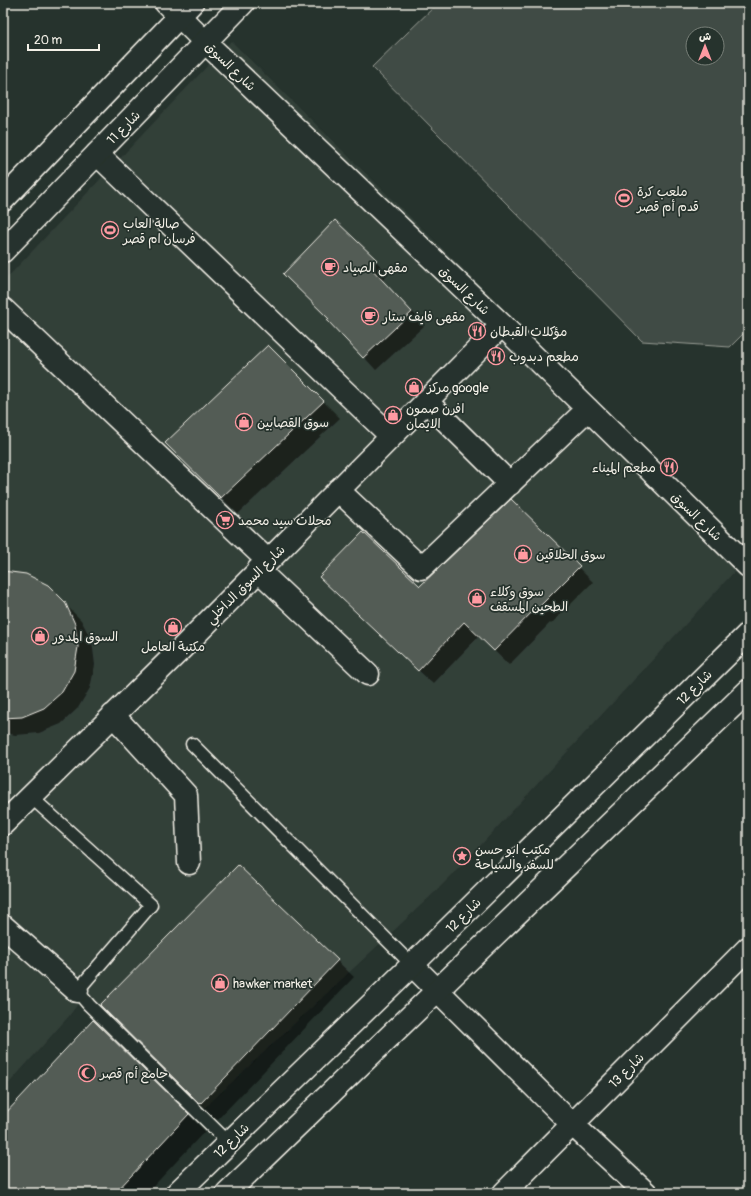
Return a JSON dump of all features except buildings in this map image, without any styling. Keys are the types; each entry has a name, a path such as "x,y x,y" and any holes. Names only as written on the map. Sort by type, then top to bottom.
{"street":[{"name":"شارع 11","path":"3,251 243,3"},
{"name":"شارع السوق","path":"179,7 205,42 502,325 748,566"},
{"path":"3,200 179,7"},
{"path":"97,154 391,436"},
{"path":"3,309 263,566 368,674"},
{"name":"شارع السوق الداخلي","path":"3,824 263,566 502,325"},
{"path":"426,401 510,484"},
{"path":"338,490 421,568 588,409"},
{"name":"شارع 12","path":"177,1193 412,965 748,634"},
{"path":"227,1193 748,691"},
{"path":"113,715 186,795 189,864"},
{"path":"3,926 77,991"},
{"name":"شارع 13","path":"504,1193 748,948"},
{"path":"412,965 572,1124 646,1193"}],"lane":[{"path":"192,744 412,965"},
{"path":"31,797 151,905 77,991 89,1005 229,1143"}],"shaded area":[{"name":"ملعب كرة قدم أم قصر","path":"438,3 748,3 748,329 730,347 642,341 372,67"},
{"path":"231,41 748,549 748,557 466,861 436,891 196,1116 84,996 69,1016 3,1090 3,282"}],"place":[{"name":"ملعب كرة قدم أم قصر","path":"624,198"},
{"name":"صالة العاب فرسان ام قصر","path":"110,230"},
{"name":"مقهى الصياد","path":"330,267"},
{"name":"مقهى فايف ستار","path":"370,316"},
{"name":"مؤكلات القبطان","path":"477,331"},
{"name":"مطعم دبدوب","path":"496,356"},
{"name":"مركز google","path":"414,387"},
{"name":"افرن صمون الايمان","path":"393,415"},
{"name":"سوق القصابين","path":"244,422"},
{"name":"مطعم الميناء","path":"669,467"},
{"name":"محلات سيد محمد","path":"225,520"},
{"name":"سوق الحلاقين","path":"523,554"},
{"name":"سوق وكلاء الطحين المسقف","path":"477,598"},
{"name":"مكتبة العامل","path":"173,627"},
{"name":"السوق المدور","path":"40,636"},
{"name":"مكتب ابو حسن للسفر والسياحة","path":"462,856"},
{"name":"hawker market","path":"220,983"},
{"name":"جامع أم قصر","path":"87,1073"}]}
